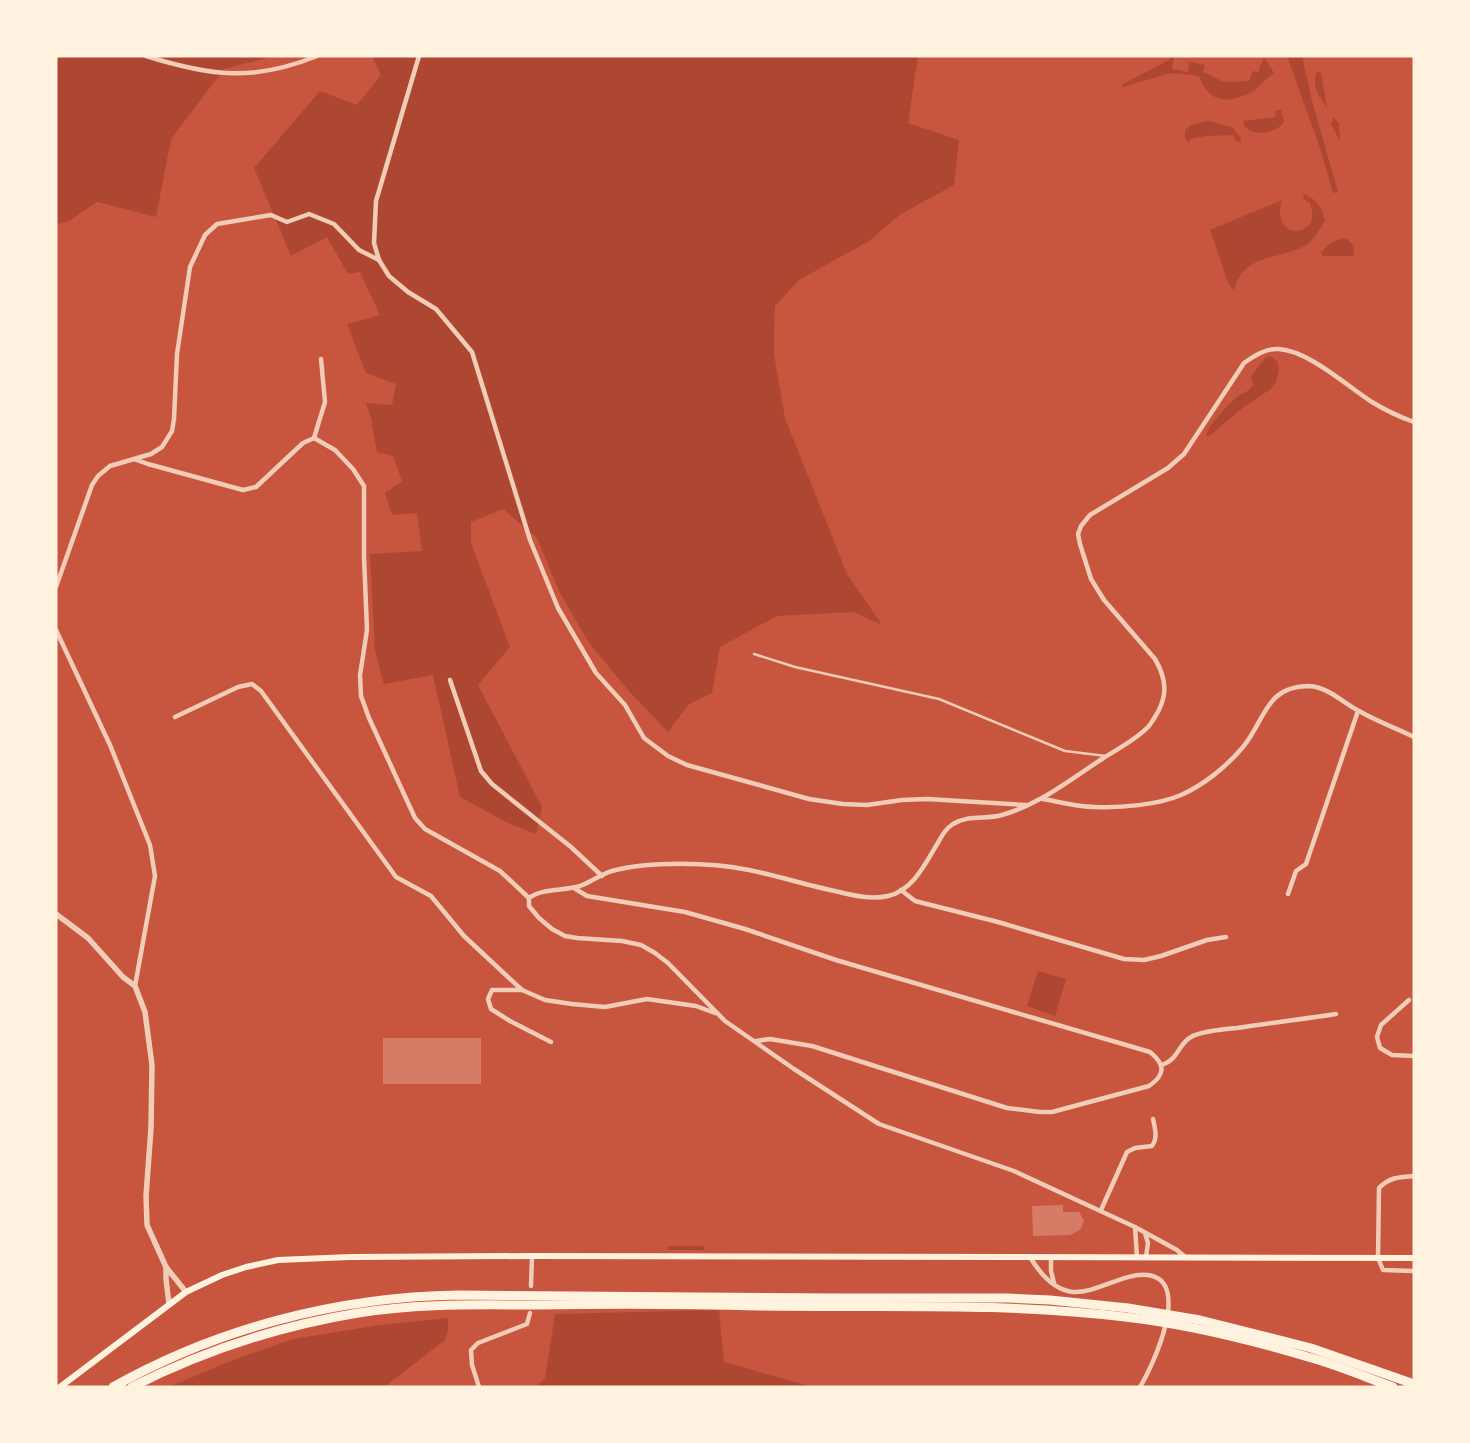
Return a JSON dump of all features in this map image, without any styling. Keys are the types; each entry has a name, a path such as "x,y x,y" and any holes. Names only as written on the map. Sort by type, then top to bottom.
{"highway":[{"path":"112,1387 145,1370 245,1329 360,1302 414,1296 458,1294 1008,1298 1050,1300 1128,1308 1209,1322 1311,1348 1414,1384"},
{"path":"132,1387 190,1360 260,1335 357,1313 425,1305 669,1304 838,1307 1008,1307 1053,1309 1128,1317 1254,1342 1310,1357 1393,1387"}],"main road":[{"path":"60,1387 186,1292 222,1275 246,1267 278,1260 350,1257 532,1256 1414,1258"}],"street":[{"path":"146,56 181,67 230,74 266,71 293,66 316,56"},
{"path":"419,56 376,201 374,243 379,260 389,276 408,292 436,309 472,352 530,540 558,608 596,673 625,705 644,738 668,756 687,765 809,798 843,804 867,805 927,799 1030,805"},
{"path":"56,587 92,485 98,476 110,466 151,454 162,447 172,431 177,354 190,267 205,235 218,224 271,216 287,222 309,214 334,224 358,250 379,260"},
{"path":"529,898 534,894 574,888 592,882 608,872 629,867 701,864 748,870 794,882 872,898 889,896 901,890 916,877 941,837 951,825 964,818 1000,816 1042,799 1134,738 1148,726 1163,700 1165,686 1161,668 1156,659 1104,600 1092,580 1078,534 1081,526 1090,515 1173,464 1184,454 1244,363 1262,352 1279,349 1299,354 1373,402 1414,422"},
{"path":"134,459 243,490 256,487 303,443 314,438 325,402 322,359"},
{"path":"314,438 336,450 353,468 364,486 367,630 360,676 361,696 369,718 415,818 425,828 500,871 529,898 529,906 552,929 565,936 622,941 641,945 655,953 718,1014 794,1068 879,1124 998,1164 1101,1210 1177,1250 1186,1257"},
{"path":"56,630 110,745 150,845 155,876 135,986 145,1012 152,1065 152,1128 146,1196 147,1225 166,1267 186,1292"},
{"path":"450,680 481,771 492,784 571,847 602,876"},
{"path":"175,717 238,687 252,684 261,691 396,876 431,896 464,936 522,990 546,1000 572,1004 605,1007 647,999 696,1006 718,1014"},
{"path":"1042,799 1094,807 1122,806 1158,801 1180,795 1218,772 1244,746 1270,701 1294,688 1309,686 1325,690 1358,711 1414,737"},
{"path":"1288,894 1296,871 1306,864 1358,711"},
{"path":"574,888 587,896 685,912 745,929 836,960 1150,1052 1162,1065 1161,1075 1158,1080 1149,1086 1046,1112 1007,1108 812,1046 770,1039 756,1041"},
{"path":"901,890 914,901 998,922 1124,959 1144,960 1207,940 1226,937"},
{"path":"56,914 88,938 123,977 135,986"},
{"path":"522,990 492,990 488,999 491,1009 551,1042"},
{"path":"1409,1000 1381,1025 1377,1037 1380,1048 1392,1055 1414,1056"},
{"path":"1162,1065 1175,1057 1182,1045 1192,1036 1336,1014"},
{"path":"1101,1210 1127,1152 1135,1148 1152,1146 1155,1143 1153,1119"},
{"path":"1414,1176 1396,1177 1386,1181 1379,1188 1378,1258 1383,1270 1414,1271"},
{"path":"1135,1227 1138,1257"},
{"path":"1146,1233 1148,1250 1146,1257"},
{"path":"531,1286 532,1256"},
{"path":"1030,1257 1041,1273 1059,1287 1073,1292 1084,1291 1146,1275 1159,1279 1164,1284 1168,1291 1169,1301 1161,1344 1140,1387"},
{"path":"1050,1258 1050,1271 1055,1284"},
{"path":"166,1267 169,1304"},
{"path":"479,1387 472,1365 471,1350 478,1343 527,1324 530,1313"}],"lane":[{"path":"754,654 795,667 939,699 1065,750 1106,756"}],"shaded area":[{"path":"56,56 274,56 224,69 171,139 156,217 97,202 69,221 56,225"},
{"path":"372,56 918,56 908,123 959,140 954,185 901,214 869,241 799,280 775,306 774,354 785,418 847,574 882,625 854,612 777,616 720,647 712,693 689,704 668,732 628,690 589,643 559,591 537,538 503,509 471,522 471,543 510,647 478,685 542,807 536,834 508,823 460,797 433,675 384,684 375,651 370,554 422,551 417,513 392,515 385,493 402,481 393,456 377,452 371,418 366,403 392,405 396,384 366,373 347,324 380,315 360,272 348,274 327,237 291,256 254,168 320,91 357,105 381,75"},
{"path":"1174,56 1172,69 1188,72 1189,62 1205,65 1203,72 1224,82 1249,81 1253,71 1258,72 1264,57 1274,73 1254,91 1230,99 1217,98 1211,95 1202,84 1199,76 1171,73 1122,87 1123,84 1169,60"},
{"path":"1287,56 1302,56 1312,101 1338,192 1333,193 1322,154"},
{"path":"1317,71 1321,73 1327,108 1315,86"},
{"path":"1276,110 1281,110 1284,122 1275,129 1262,133 1245,127 1243,121 1275,117"},
{"path":"1333,117 1339,123 1340,141 1331,124"},
{"path":"1208,121 1233,128 1241,140 1239,142 1235,140 1234,135 1207,136 1190,139 1189,143 1185,138 1185,130 1191,125"},
{"path":"1304,194 1315,201 1324,215 1325,220 1317,234 1309,243 1296,250 1254,263 1239,278 1234,290 1229,285 1210,230 1282,200 1280,214 1283,224 1297,231 1305,228 1311,222 1312,214 1309,202 1303,199"},
{"path":"1345,238 1353,246 1353,256 1322,256 1321,252 1329,245"},
{"path":"1266,357 1271,357 1278,362 1279,371 1276,382 1271,389 1245,406 1208,437 1206,435 1208,430 1219,415 1237,397 1253,385 1251,376"},
{"path":"1038,971 1066,979 1055,1016 1027,1006"},
{"path":"668,1246 704,1246 704,1250 668,1250"},
{"path":"719,1310 724,1362 806,1385 806,1387 536,1387 545,1378 555,1314"},
{"path":"448,1318 448,1330 445,1340 384,1387 169,1387 228,1362 293,1339 380,1325"}],"building":[{"path":"383,1038 481,1038 481,1084 383,1084"},
{"path":"1063,1205 1063,1212 1079,1212 1084,1221 1080,1230 1070,1235 1033,1236 1032,1206"}]}
